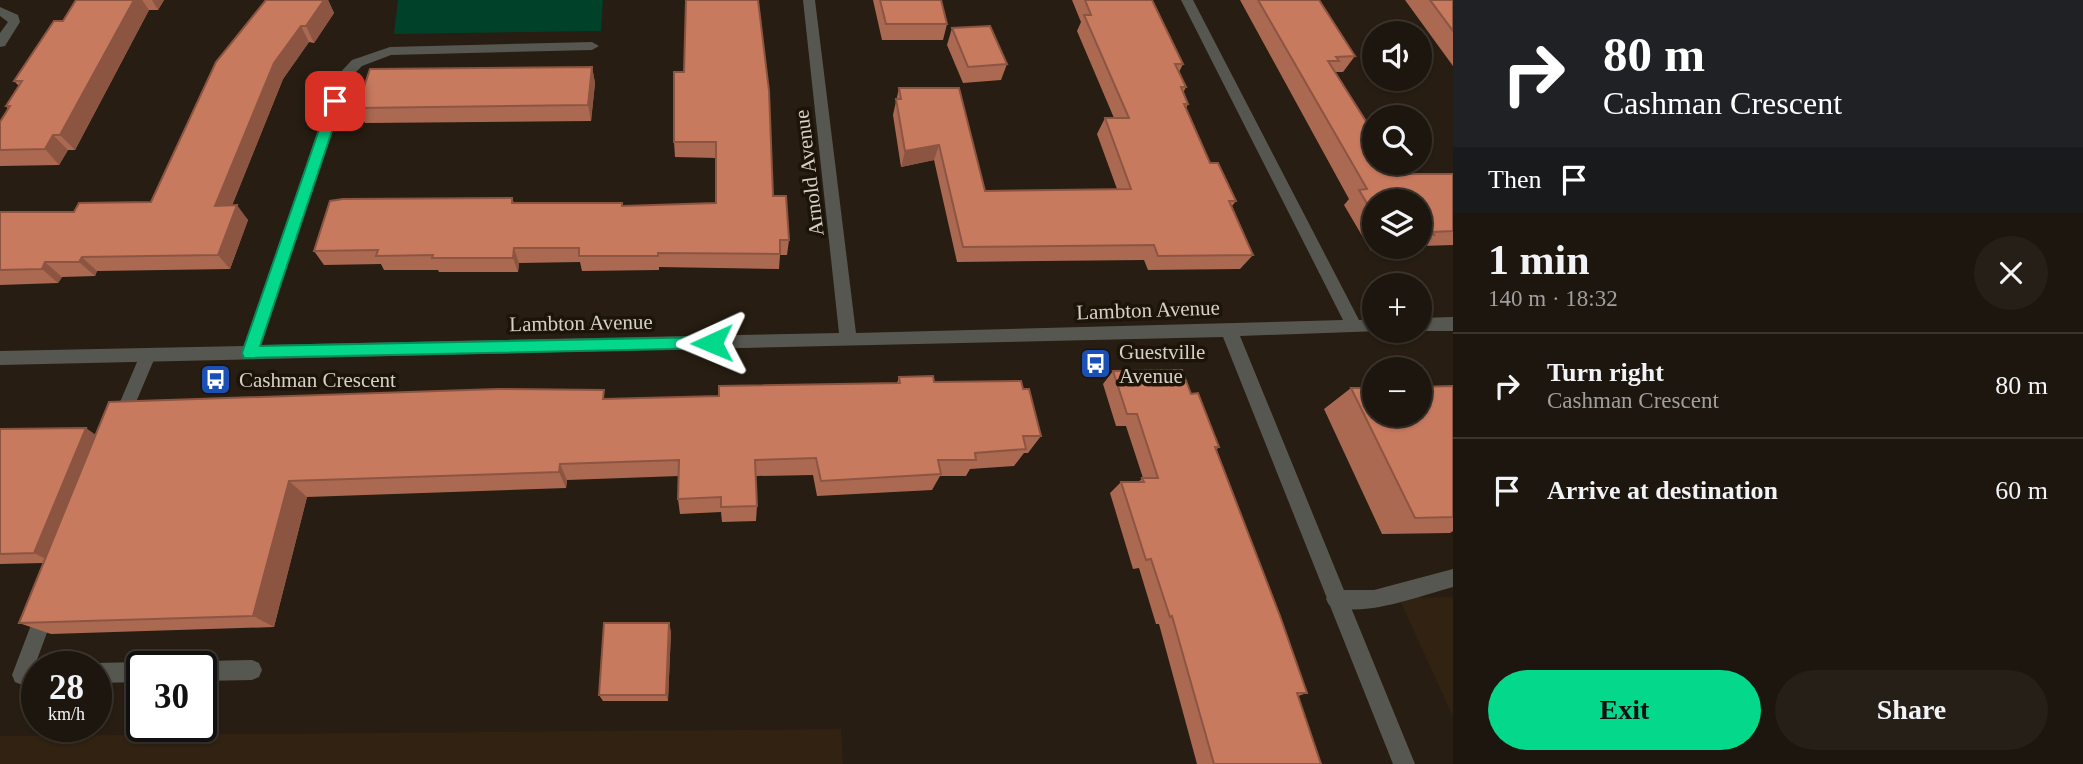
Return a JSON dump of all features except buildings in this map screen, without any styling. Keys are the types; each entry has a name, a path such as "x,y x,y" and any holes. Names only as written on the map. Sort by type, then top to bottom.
{"street":[{"name":"Arnold Avenue","path":"809,0 848,340"},
{"path":"1187,0 1354,326"},
{"path":"0,11 15,22 0,43"},
{"path":"250,353 344,76 357,63 390,51 592,46"},
{"path":"1432,325 1453,324"},
{"name":"Lambton Avenue","path":"0,358 1362,326"},
{"path":"1229,330 1335,599 1404,764"}],"lane":[{"path":"113,442 148,355"},
{"path":"1335,599 1374,599 1453,578"},
{"path":"31,651 52,597"},
{"path":"217,671 252,670"}],"shaded area":[{"path":"1453,597 1453,717 1399,598"},
{"path":"841,729 843,764 0,764 0,736 21,736 21,742 112,742 112,735 126,735 126,742 217,742 217,734"}],"green space":[{"path":"398,0 603,0 601,31 394,34"}],"place":[{"name":"Guestville Avenue","path":"1096,364"},
{"name":"Cashman Crescent","path":"216,380"}],"route":[{"path":"335,101 250,353 712,343"}]}
